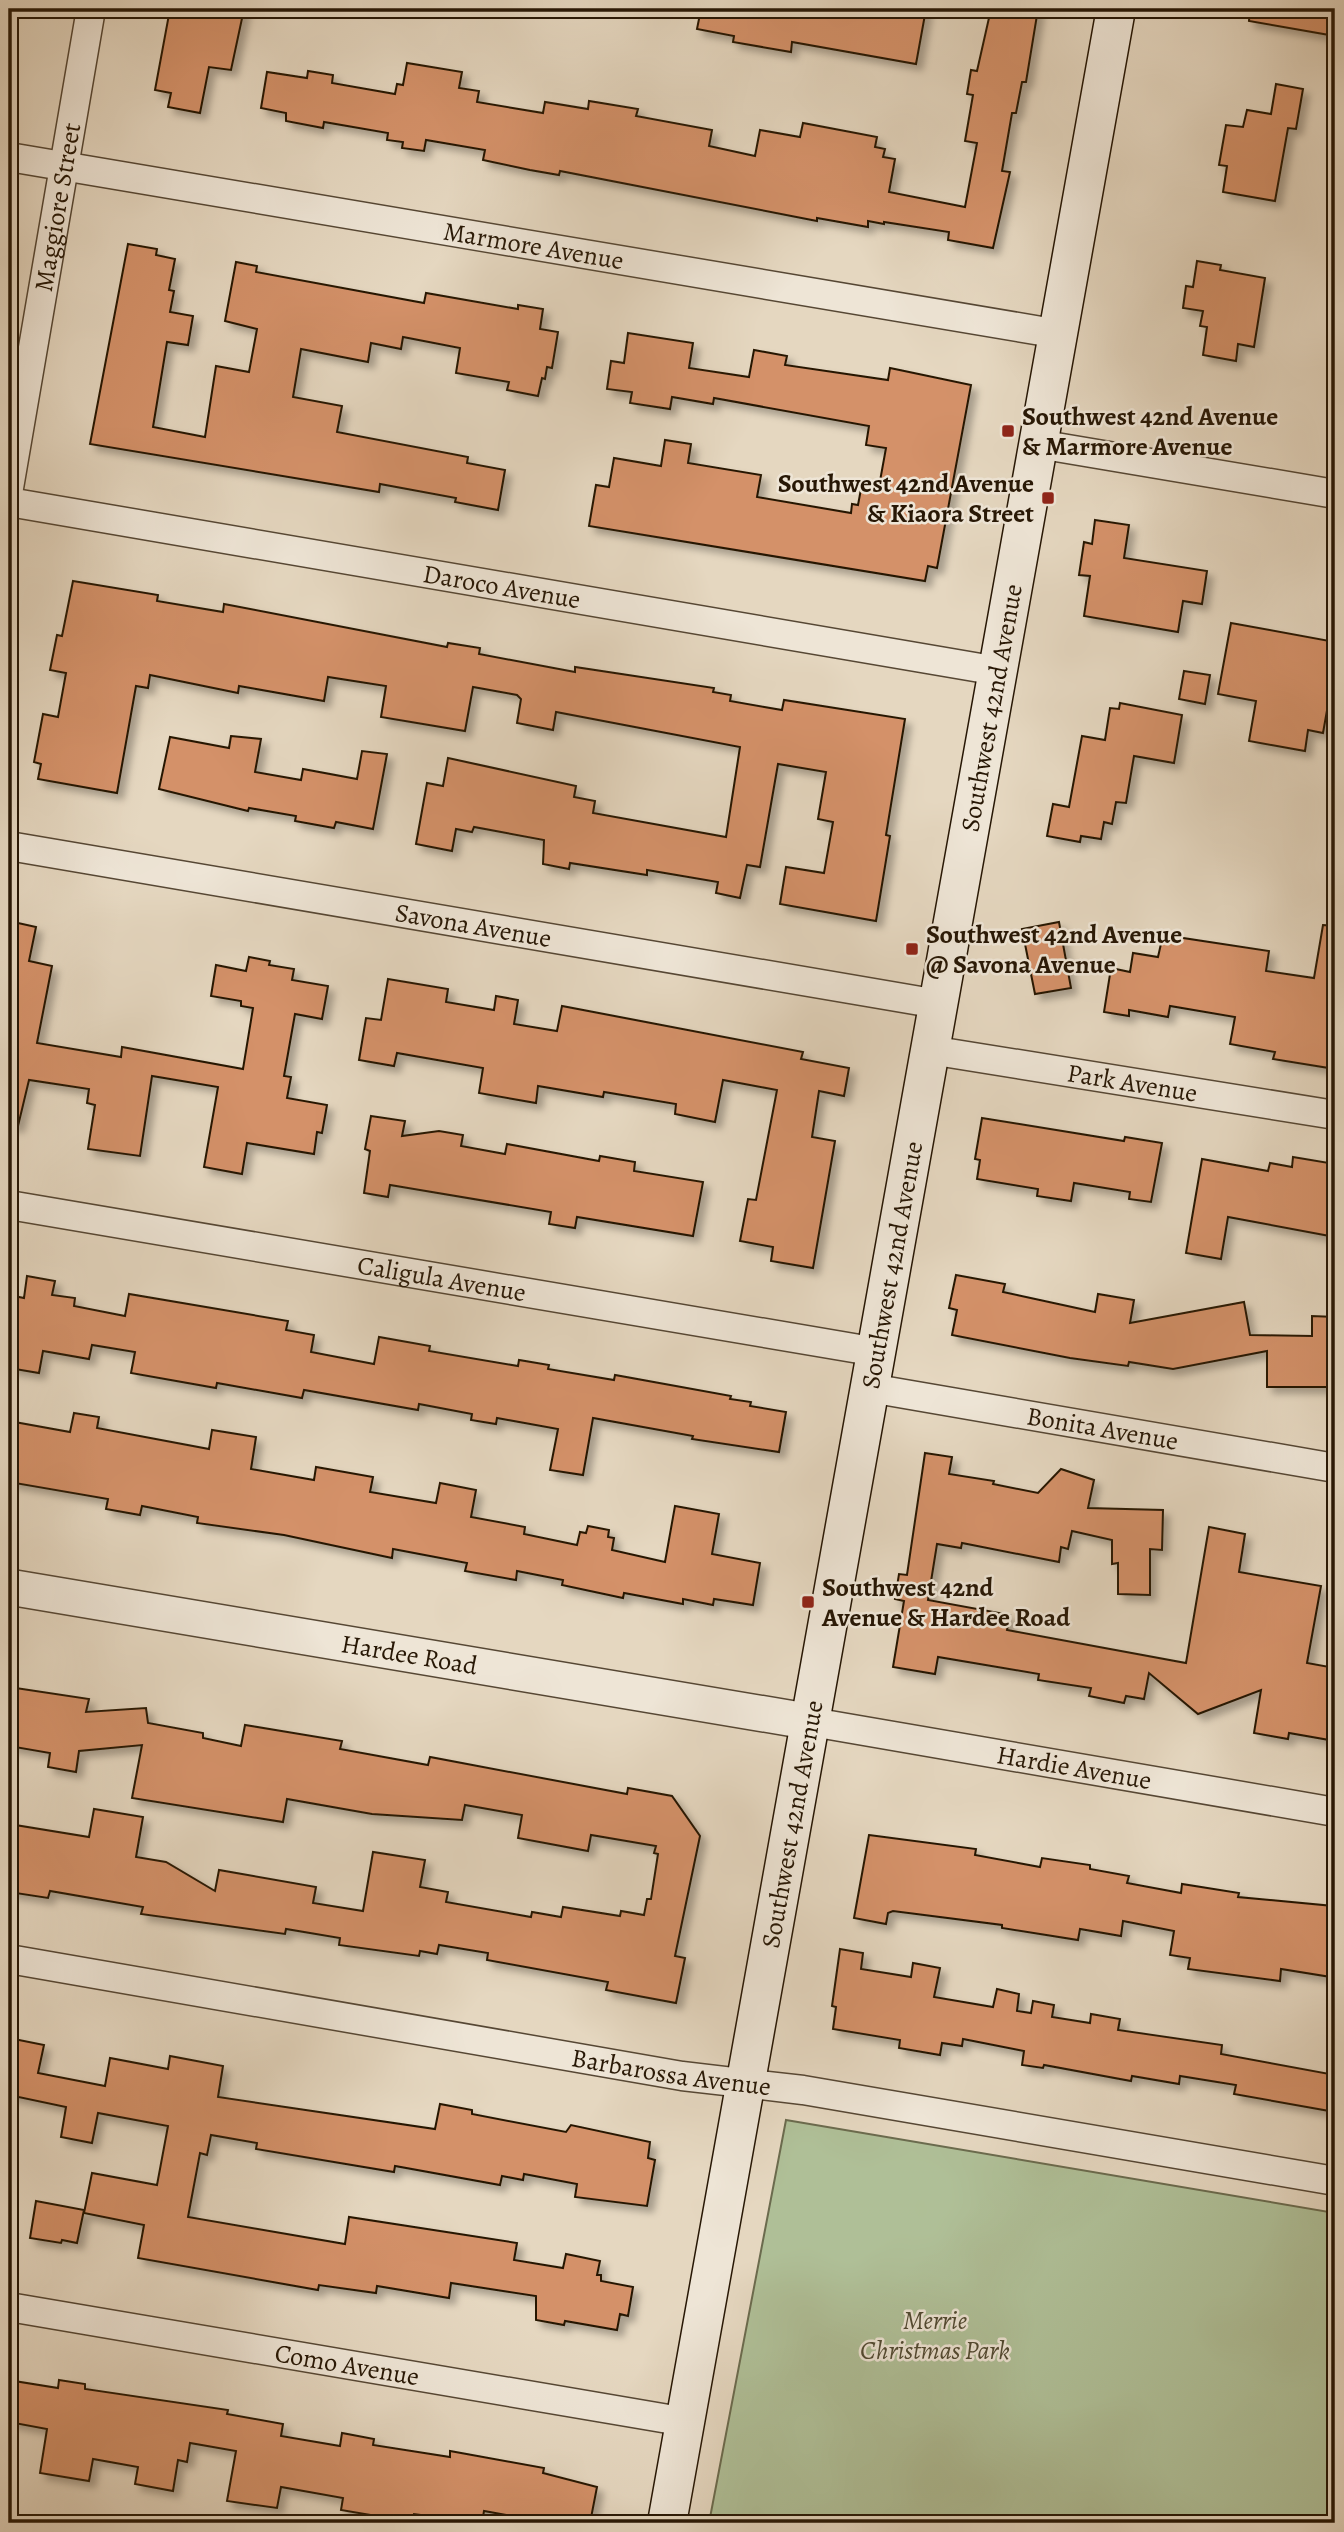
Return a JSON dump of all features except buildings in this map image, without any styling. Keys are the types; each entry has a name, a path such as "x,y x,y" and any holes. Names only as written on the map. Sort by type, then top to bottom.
{"main road":[{"name":"Southwest 42nd Avenue","path":"667,2523 1116,9"}],"street":[{"name":"Maggiore Street","path":"9,488 91,9"},
{"name":"Marmore Avenue","path":"9,157 1059,334"},
{"path":"1038,444 1335,494"},
{"name":"Daroco Avenue","path":"9,502 998,671"},
{"name":"Savona Avenue","path":"9,846 938,1004"},
{"name":"Park Avenue","path":"930,1050 1335,1115"},
{"name":"Caligula Avenue","path":"9,1205 873,1370"},
{"name":"Bonita Avenue","path":"873,1370 1335,1468"},
{"name":"Hardee Road","path":"9,1587 811,1722"},
{"name":"Hardie Avenue","path":"811,1722 1335,1812"},
{"name":"Barbarossa Avenue","path":"9,1959 682,2076 803,2090 1335,2181"},
{"name":"Como Avenue","path":"9,2307 686,2421"}],"green space":[{"name":"Merrie Christmas Park","path":"786,2120 1335,2213 1335,2523 709,2523"}],"place":[{"name":"Southwest 42nd Avenue & Marmore Avenue","path":"1008,431"},
{"name":"Southwest 42nd Avenue & Kiaora Street","path":"1048,498"},
{"name":"Southwest 42nd Avenue @ Savona Avenue","path":"912,949"},
{"name":"Southwest 42nd Avenue & Hardee Road","path":"808,1602"}]}
